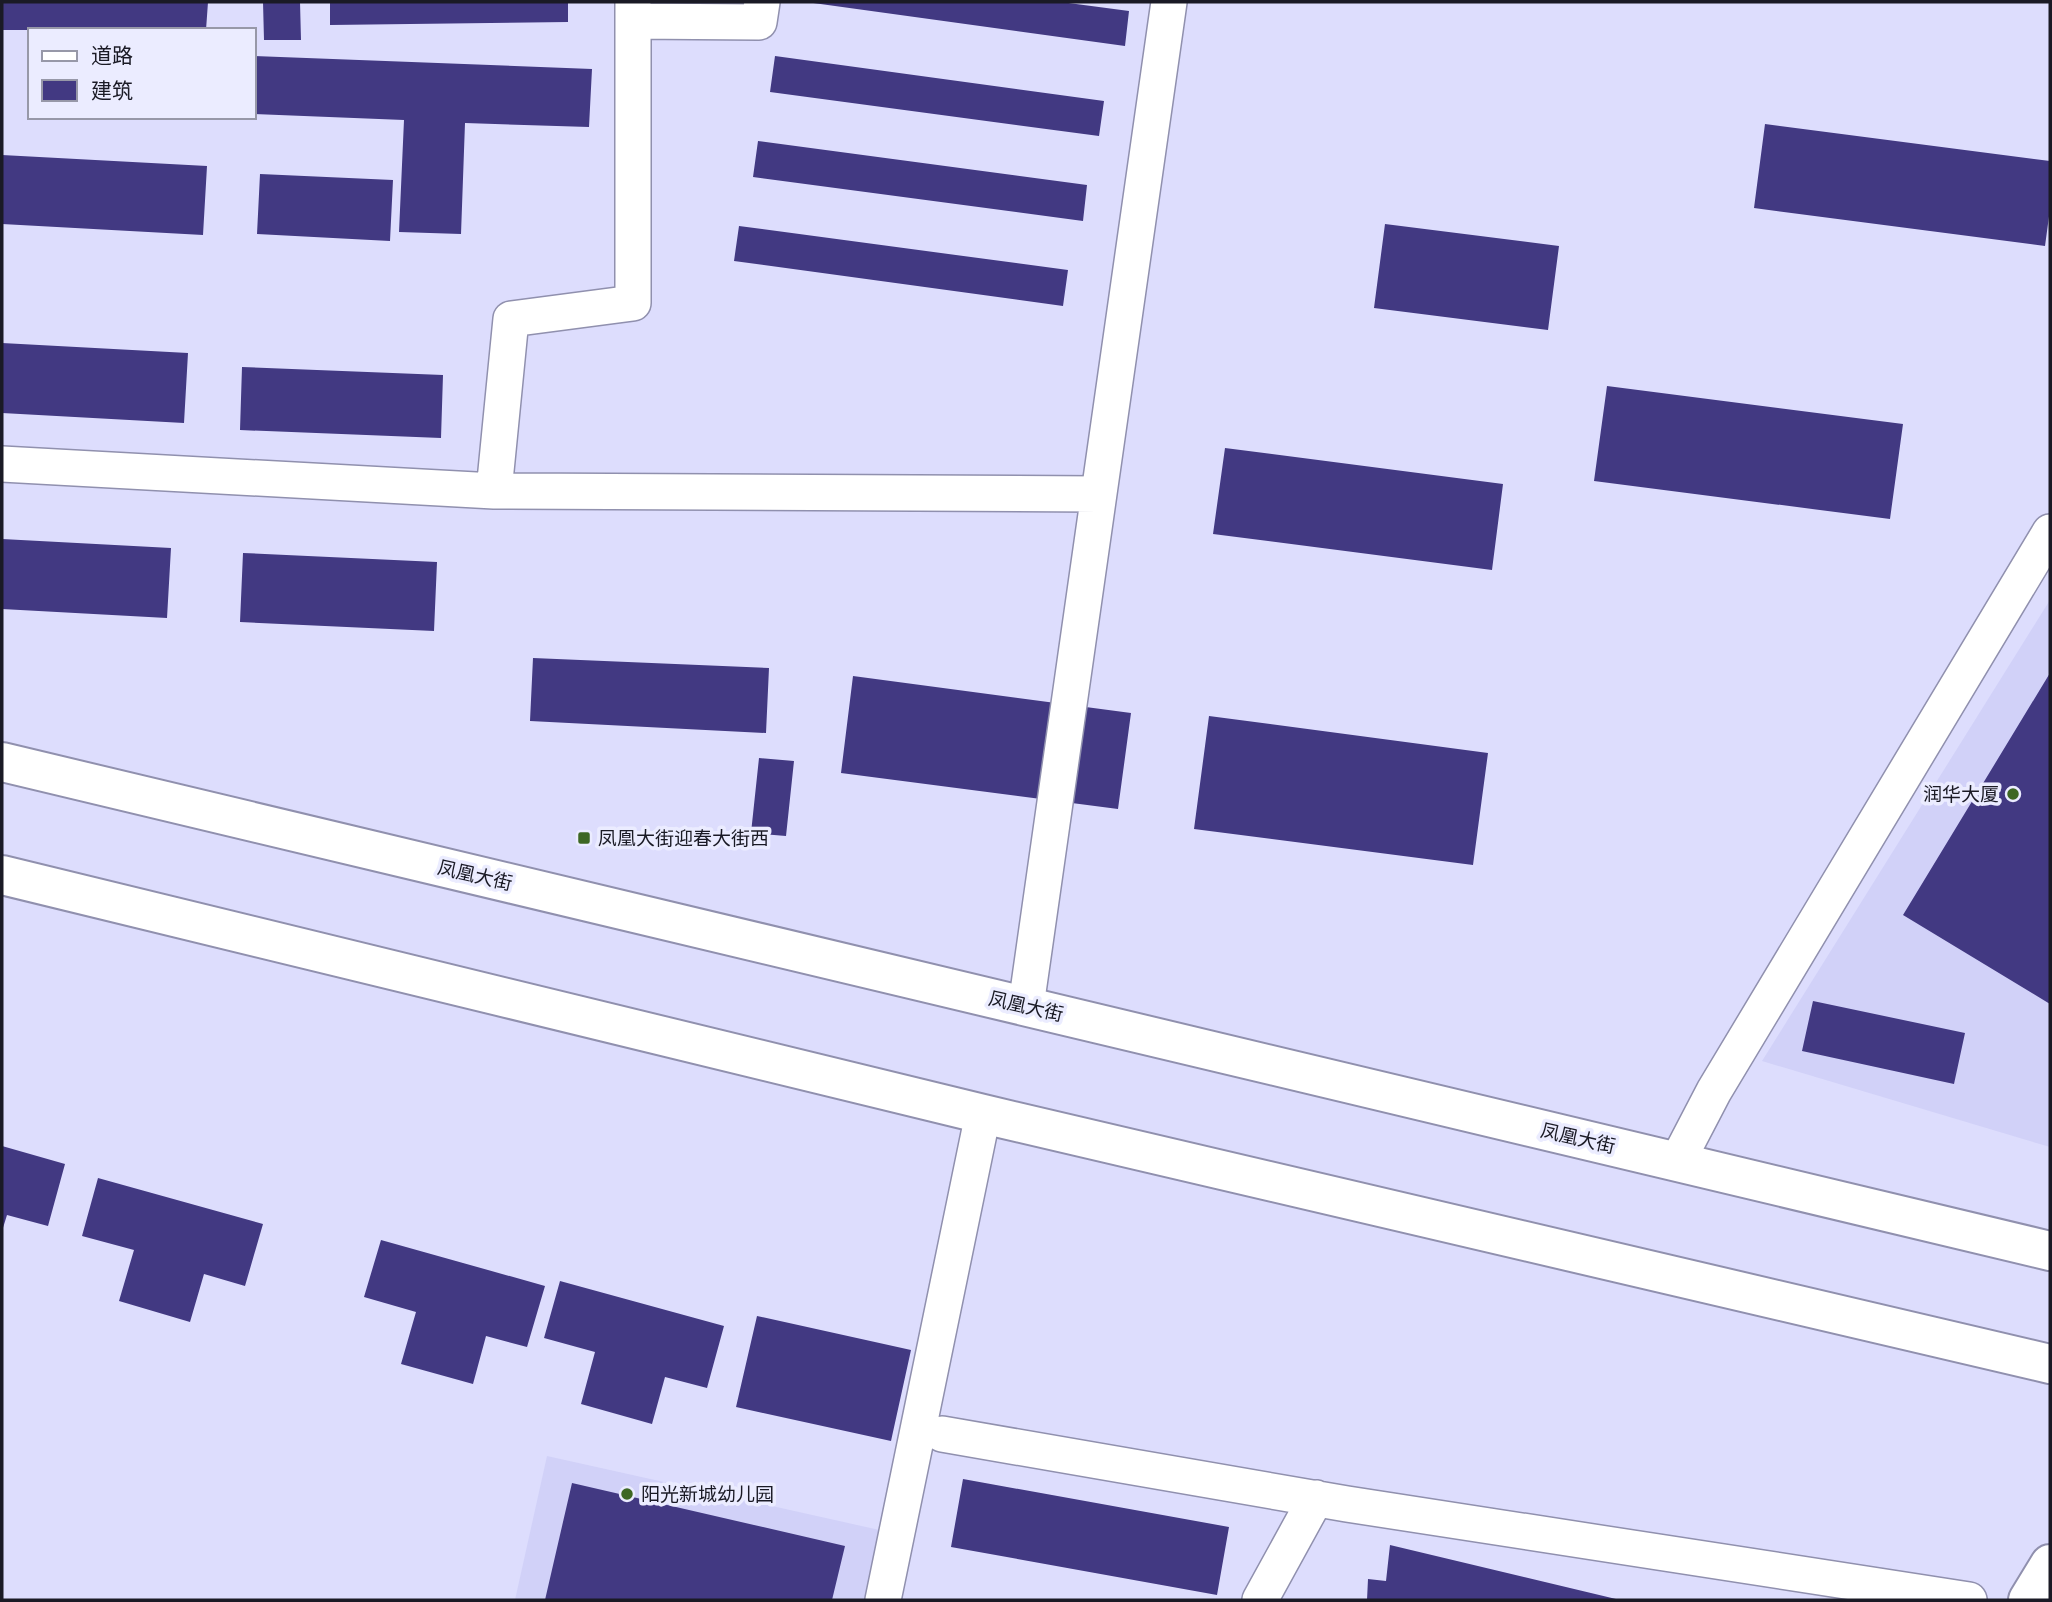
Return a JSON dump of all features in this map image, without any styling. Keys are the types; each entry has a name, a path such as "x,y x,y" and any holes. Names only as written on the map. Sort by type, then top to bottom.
{"main road":[{"name":"凤凰大街","path":"2,762 2050,1251"},
{"path":"2,875 983,1114 2050,1364"},
{"path":"2028,1600 2050,1564"}],"street":[{"path":"494,491 511,319 633,303 633,11 759,22 762,2"},
{"path":"1026,1006 1169,2"},
{"path":"2,464 494,491 1099,494"},
{"path":"1677,1162 1721,1080 2050,532"},
{"path":"883,1600 983,1114"},
{"path":"942,1434 1316,1498 1969,1600"},
{"path":"1260,1600 1316,1498"}],"shaded area":[{"path":"2050,600 2050,1147 1762,1061"},
{"name":"阳光新城幼儿园","path":"547,1456 884,1531 868,1600 515,1600"}],"building":[{"path":"2,2 208,2 206,28 2,30"},
{"path":"263,2 300,2 301,40 264,40"},
{"path":"330,2 568,2 568,22 330,25"},
{"path":"806,2 1061,2 1129,11 1125,46"},
{"path":"256,56 592,69 589,127 465,123 461,234 399,232 404,120 256,114"},
{"path":"775,56 1104,101 1099,136 770,92"},
{"path":"1765,124 2050,161 2050,209 2045,246 1754,208"},
{"path":"758,141 1087,185 1083,221 753,177"},
{"path":"2,155 207,166 203,235 2,224"},
{"path":"260,174 393,180 390,241 257,234"},
{"path":"1385,224 1559,246 1548,330 1374,308"},
{"path":"739,226 1068,270 1063,306 734,261"},
{"path":"2,343 188,353 184,423 2,413"},
{"path":"242,367 443,375 441,438 240,430"},
{"path":"1607,386 1903,424 1890,519 1594,481"},
{"path":"1225,448 1503,484 1492,570 1213,534"},
{"path":"2,539 171,548 167,618 2,609"},
{"path":"243,553 437,562 434,631 240,622"},
{"path":"533,658 769,668 766,733 530,721"},
{"name":"润华大厦","path":"2050,673 2050,1004 1903,915"},
{"path":"853,676 1131,713 1118,809 841,773"},
{"path":"1209,716 1488,753 1473,865 1194,829"},
{"path":"759,758 794,761 786,836 751,833"},
{"path":"1813,1001 1965,1033 1954,1084 1802,1051"},
{"path":"2,1146 65,1164 48,1226 7,1215 2,1231"},
{"path":"98,1178 263,1224 245,1286 204,1274 190,1322 119,1301 134,1250 82,1236"},
{"path":"381,1240 545,1286 527,1347 486,1336 473,1384 401,1364 416,1312 364,1297"},
{"path":"560,1281 724,1326 707,1388 665,1377 652,1424 581,1404 595,1352 544,1338"},
{"path":"757,1316 911,1350 891,1441 736,1407"},
{"path":"963,1479 1229,1527 1217,1595 951,1547"},
{"name":"阳光新城幼儿园","path":"572,1483 845,1546 832,1600 545,1600"},
{"path":"1390,1545 1616,1600 1367,1600 1368,1579 1386,1581"}],"place":[{"name":"润华大厦","path":"2013,794"},
{"name":"凤凰大街迎春大街西","path":"584,838"},
{"name":"阳光新城幼儿园","path":"627,1494"}]}
